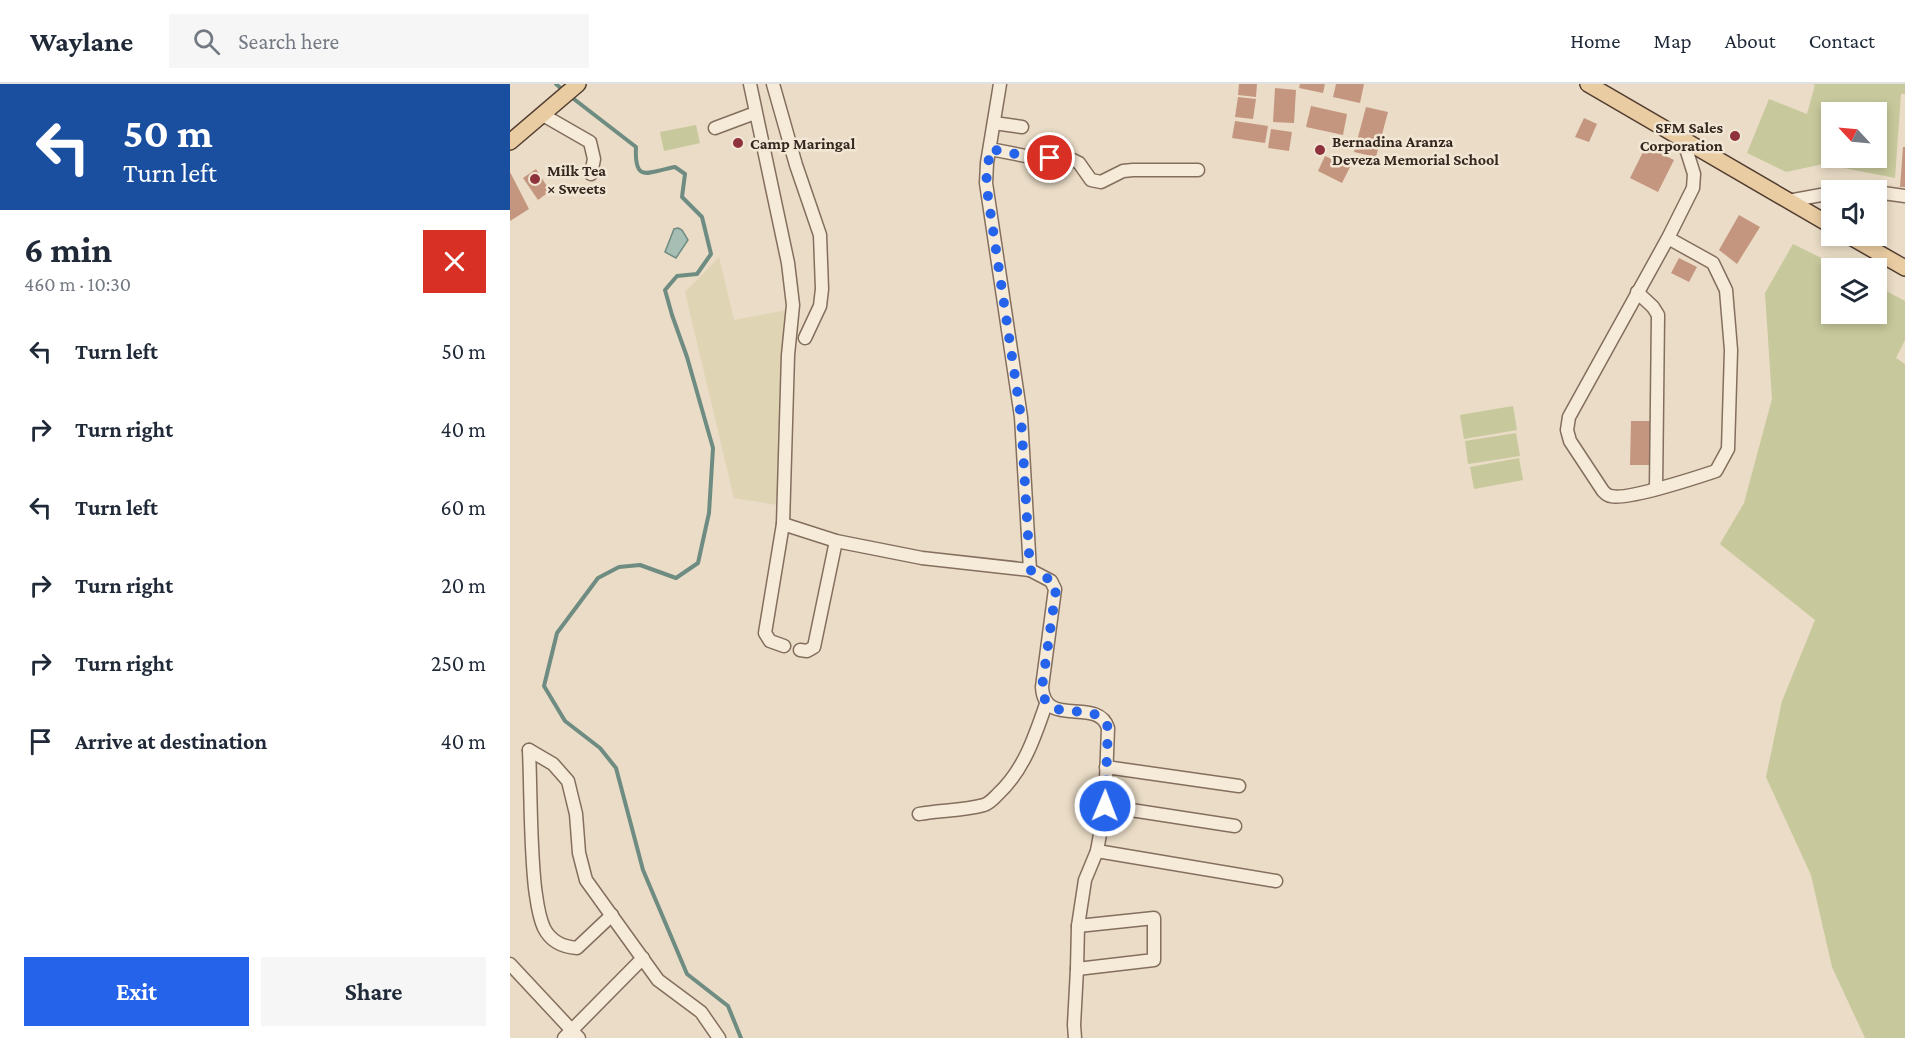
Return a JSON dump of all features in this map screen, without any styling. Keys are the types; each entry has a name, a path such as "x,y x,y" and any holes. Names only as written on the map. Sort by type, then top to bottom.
{"main road":[{"path":"1588,84 1821,220"},
{"path":"510,142 577,86"},
{"path":"1866,246 1905,268"}],"street":[{"path":"750,84 788,262 793,305 788,355 783,524 765,633 770,641 784,646"},
{"path":"773,84 796,165 820,235 822,289 820,306 805,338"},
{"path":"1000,84 986,183 1021,417 1030,570"},
{"path":"547,112 590,142 594,159 591,174"},
{"path":"715,128 755,112"},
{"path":"994,123 1022,127"},
{"path":"1668,238 1713,263 1726,290 1731,350 1728,449 1716,471 1656,489 1617,497 1609,496 1570,441 1567,430 1569,417 1668,238 1693,188 1694,174 1683,139"},
{"path":"990,149 1036,158 1073,160 1079,163 1091,180 1101,182 1123,171 1198,170"},
{"path":"1887,194 1905,196"},
{"path":"1788,201 1821,195"},
{"path":"1637,292 1658,315 1656,489"},
{"path":"783,524 836,541 922,558 1030,570 1051,580 1056,589 1042,697 1046,704 1057,709 1098,714 1106,720 1108,728 1105,806 1097,851 1085,880 1078,926 1075,1038"},
{"path":"800,650 807,651 814,647 836,541"},
{"path":"919,814 987,804 1004,789 1018,770 1035,736 1046,704"},
{"path":"612,915 577,948 564,947 554,941 544,929 539,913 533,868 529,750 553,764 567,781 576,814 579,853 586,880 612,915 643,958 658,980 701,1012 719,1038"},
{"path":"1106,767 1239,786"},
{"path":"1105,806 1235,826"},
{"path":"1097,851 1276,881"},
{"path":"1077,969 1154,960 1154,918 1078,926"},
{"path":"510,964 572,1035 643,958"}],"shaded area":[{"path":"678,228 688,240 676,258 665,252 674,229"},
{"path":"719,257 734,320 792,309 790,507 734,498 685,292"}],"green space":[{"path":"1812,84 1905,84 1905,94 1901,94 1895,178 1844,168 1887,168 1887,102 1821,102 1821,164 1786,172 1747,153 1769,99 1807,114 1815,85"},
{"path":"696,125 700,143 664,151 660,132"},
{"path":"1793,244 1822,258 1821,324 1887,324 1887,291 1905,301 1905,340 1896,358 1905,364 1905,1038 1865,1038 1832,967 1811,875 1766,777 1782,701 1815,620 1720,544 1744,503 1772,399 1765,293"},
{"path":"1513,406 1517,430 1464,439 1460,415"},
{"path":"1516,433 1520,456 1468,464 1465,441"},
{"path":"1519,458 1523,480 1474,489 1470,467"}],"building":[{"path":"1239,84 1257,84 1256,97 1238,95"},
{"path":"1300,84 1325,84 1323,93 1299,88"},
{"path":"1336,84 1364,84 1360,103 1333,97"},
{"path":"1275,88 1296,90 1294,123 1273,122"},
{"path":"1238,97 1256,99 1253,119 1235,117"},
{"path":"1311,106 1347,114 1343,135 1306,127"},
{"path":"1366,107 1388,112 1376,157 1354,152"},
{"path":"1584,118 1597,124 1589,142 1575,137"},
{"path":"1235,121 1268,126 1265,143 1232,138"},
{"path":"1271,129 1292,132 1289,151 1268,148"},
{"path":"1646,146 1674,160 1658,192 1630,178"},
{"path":"1903,147 1905,147 1905,187 1900,187"},
{"path":"1325,156 1350,167 1342,183 1318,171"},
{"path":"536,169 550,191 538,200 523,178"},
{"path":"510,172 529,209 510,221"},
{"path":"1739,215 1760,227 1737,264 1719,250"},
{"path":"1679,258 1697,267 1689,282 1671,273"},
{"path":"1631,421 1653,421 1652,465 1630,465"}],"waterway":[{"path":"556,84 564,91"},
{"path":"570,96 636,147 637,166 640,171 650,173 675,167 685,174 682,197 702,217 711,254 697,274 677,276 665,290 713,448 709,513 698,563 676,578 640,565 619,567 598,578 557,633 544,686 565,721 600,748 616,768 643,870 687,974 728,1006 741,1038"}],"place":[{"name":"SFM Sales Corporation","path":"1735,136"},
{"name":"Camp Maringal","path":"738,143"},
{"name":"Bernadina Aranza Deveza Memorial School","path":"1320,150"},
{"name":"Milk Tea × Sweets","path":"535,179"}],"route":[{"path":"1050,158 1036,158 990,149 986,183 1021,417 1030,570 1051,580 1056,589 1042,697 1046,704 1057,709 1098,714 1106,720 1108,728 1105,806"}]}
